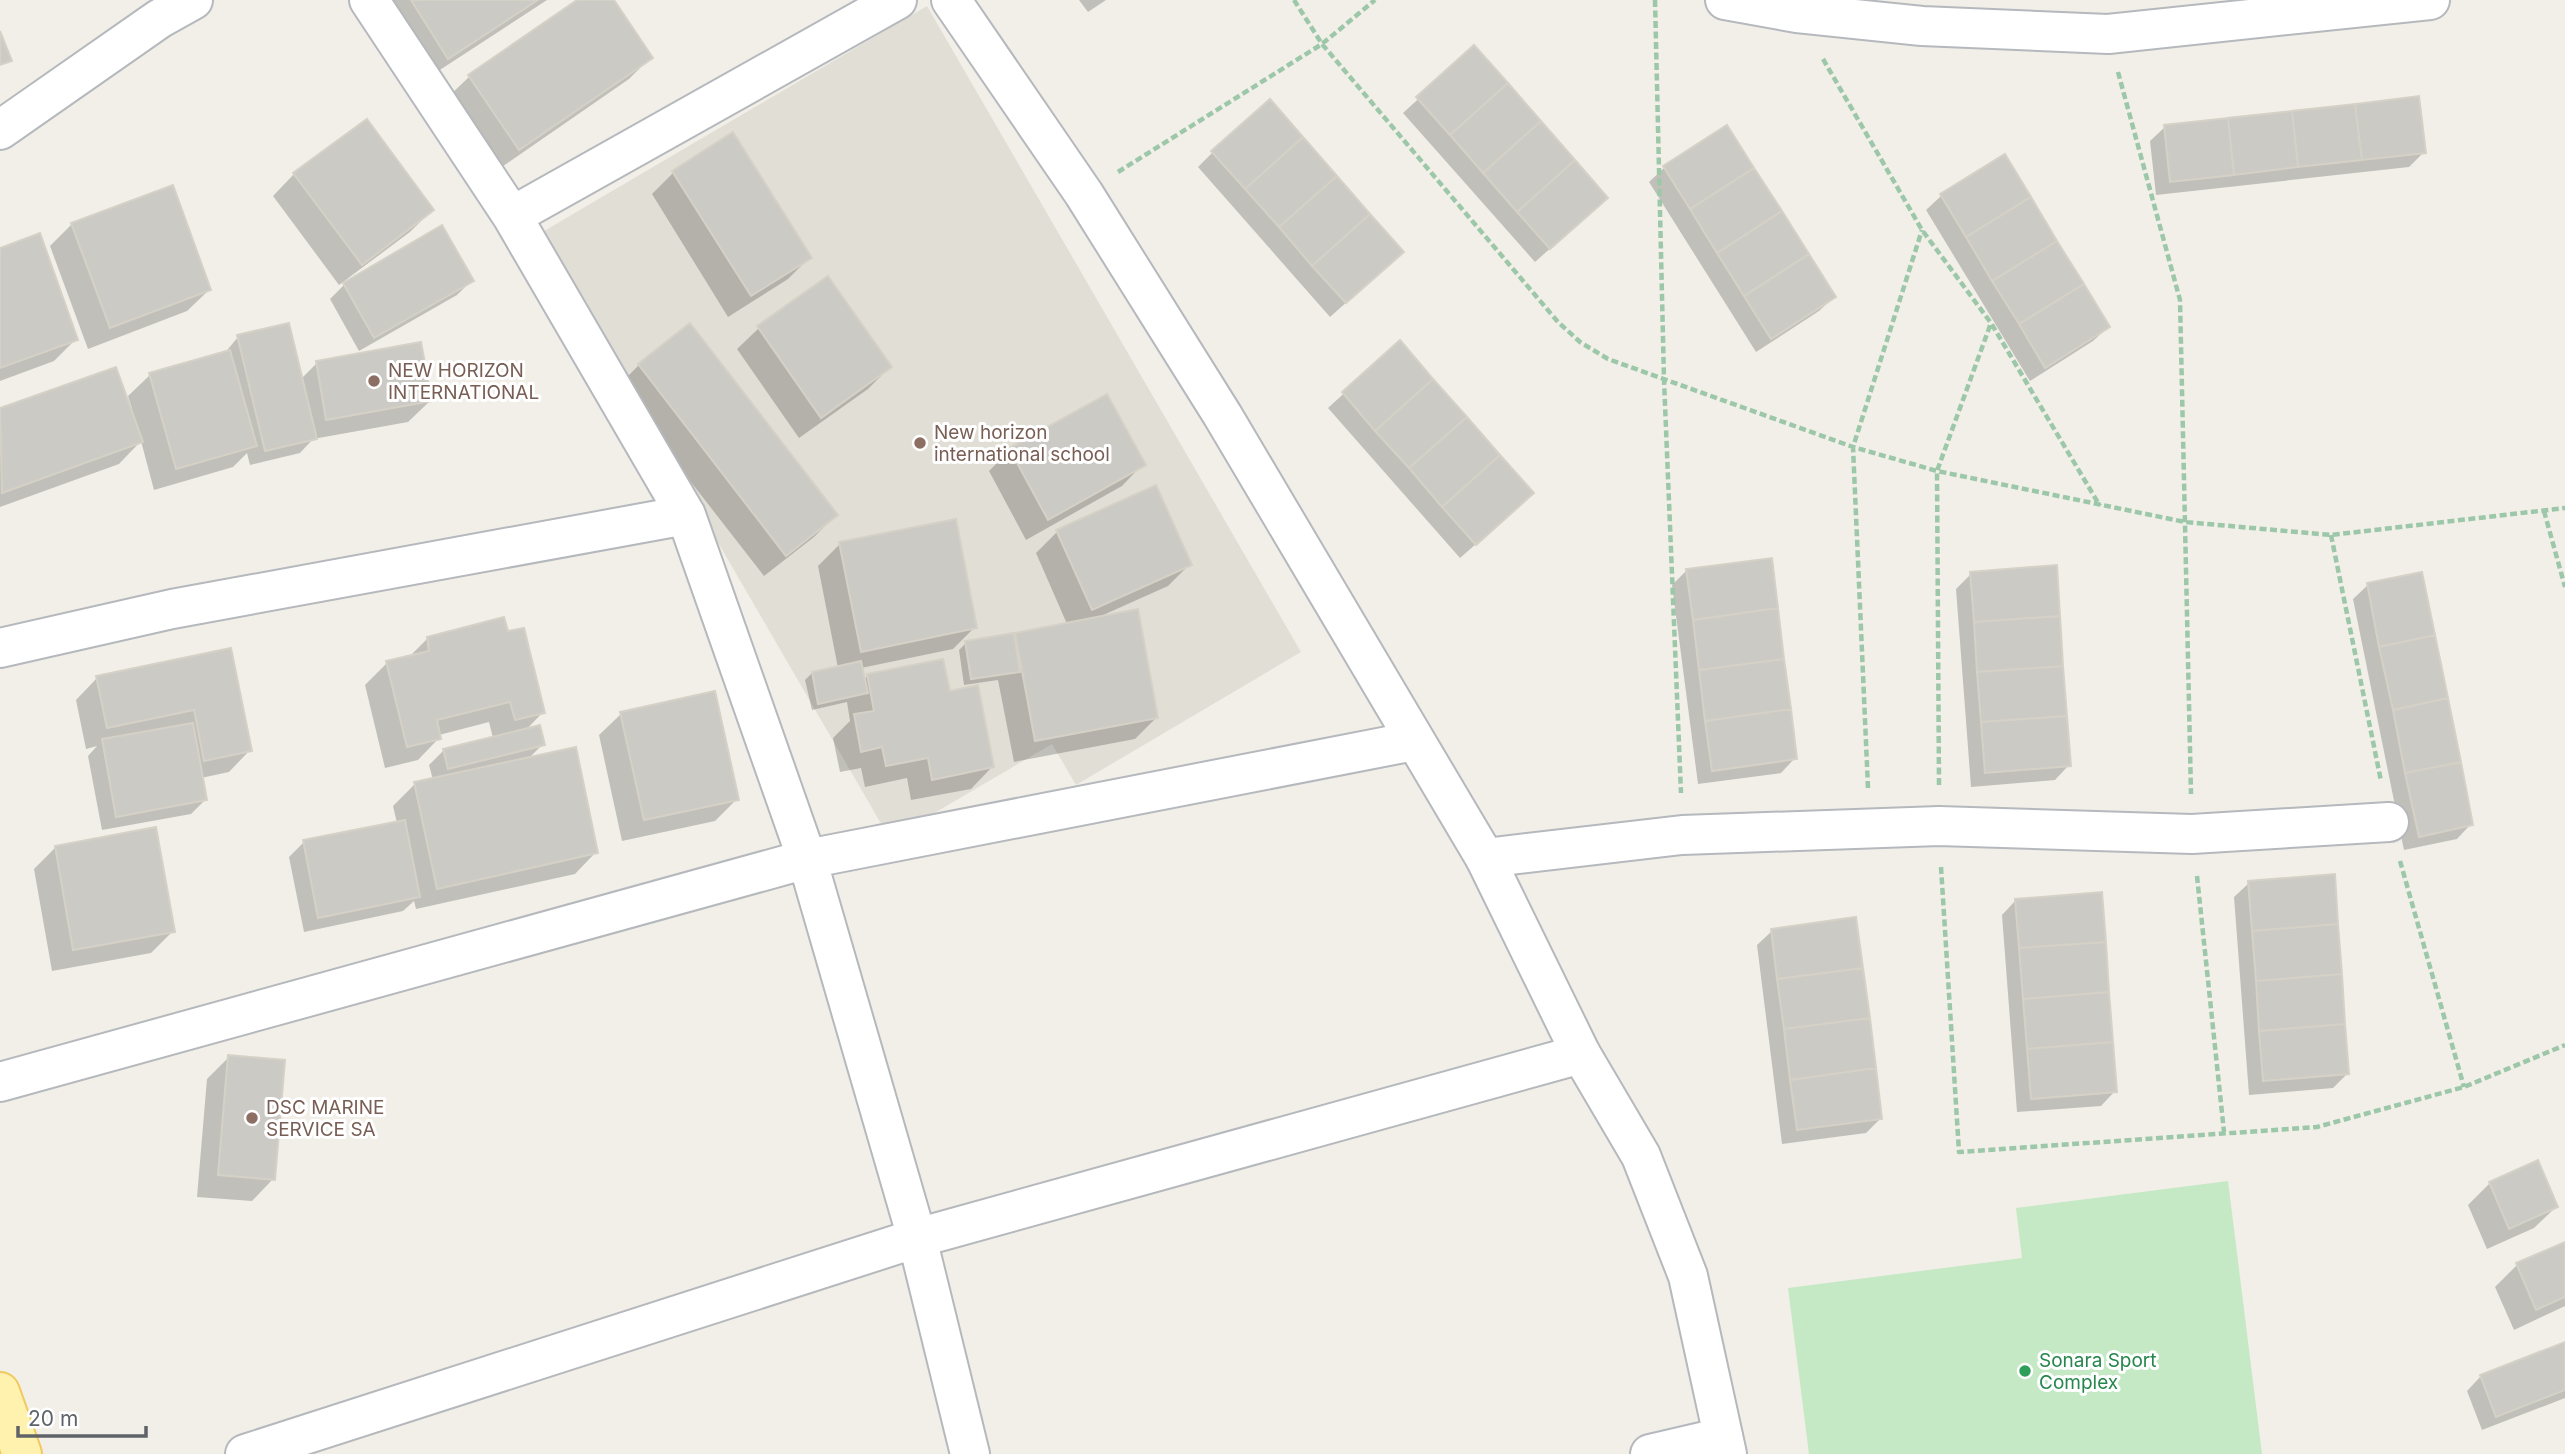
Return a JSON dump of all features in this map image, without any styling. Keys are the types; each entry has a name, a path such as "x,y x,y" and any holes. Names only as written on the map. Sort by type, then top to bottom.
{"main road":[{"path":"0,1392 22,1454"}],"street":[{"path":"0,130 155,10 193,0"},
{"path":"369,0 512,216 686,515 807,859 917,1238 970,1454"},
{"path":"512,216 897,0"},
{"path":"951,0 1083,194 1223,416 1485,858 1581,1055 1641,1156 1688,1276 1725,1445 1650,1454"},
{"path":"1725,0 1797,13 1922,26 2108,34 2430,0"},
{"path":"0,649 172,609 686,515"},
{"path":"0,1082 807,859 1414,741"},
{"path":"1485,858 1682,835 1939,826 2192,834 2389,822"},
{"path":"244,1454 917,1238 1581,1055"}],"path":[{"path":"1294,0 1322,44 1558,322 1608,359 1853,447 1937,471 2100,507 2185,522 2331,535 2565,508"},
{"path":"1083,194 1322,44 1376,0"},
{"path":"1655,0 1664,380 1682,835"},
{"path":"1797,13 1922,230 1991,323 2100,507"},
{"path":"2108,34 2180,300 2192,834 2224,1132"},
{"path":"1870,828 1853,447 1922,230"},
{"path":"1991,323 1937,471 1939,826 1959,1152 2317,1127 2464,1087 2565,1045"},
{"path":"2544,511 2565,587"}],"shaded area":[{"name":"New horizon international school","path":"927,6 1301,652 1076,785 1052,744 890,839 539,234"}],"green space":[{"name":"Sonara Sport Complex","path":"2228,1181 2262,1454 1809,1454 1788,1288 2022,1258 2016,1208"}],"building":[{"path":"411,0 538,0 448,59"},
{"path":"577,0 614,0 653,58 519,150 468,75"},
{"path":"0,31 12,61 0,65"},
{"path":"1474,45 1508,83 1450,135 1416,97"},
{"path":"1508,83 1541,121 1483,173 1450,135"},
{"path":"2419,96 2426,153 2362,160 2355,104"},
{"path":"1270,99 1303,137 1245,189 1211,151"},
{"path":"2355,104 2362,160 2298,167 2292,111"},
{"path":"2292,111 2298,167 2234,175 2228,118"},
{"path":"2228,118 2234,175 2170,182 2164,125"},
{"path":"367,119 434,210 362,265 293,173"},
{"path":"1541,121 1575,160 1517,212 1483,173"},
{"path":"1727,125 1754,168 1690,209 1663,166"},
{"path":"733,132 812,258 751,296 672,171"},
{"path":"1303,137 1337,176 1279,227 1245,189"},
{"path":"2005,154 2031,197 1966,237 1940,194"},
{"path":"1575,160 1608,198 1550,249 1517,212"},
{"path":"1754,168 1782,211 1717,253 1690,209"},
{"path":"1337,176 1370,214 1312,266 1279,227"},
{"path":"173,185 211,290 110,328 71,223"},
{"path":"2031,197 2057,241 1992,281 1966,237"},
{"path":"1782,211 1809,254 1744,296 1717,253"},
{"path":"1370,214 1404,252 1346,303 1312,266"},
{"path":"442,225 474,281 374,338 343,283"},
{"path":"40,233 78,340 0,368 0,248"},
{"path":"2057,241 2084,284 2019,324 1992,281"},
{"path":"1809,254 1836,297 1771,339 1744,296"},
{"path":"828,276 892,367 821,418 757,326"},
{"path":"2084,284 2110,327 2045,368 2019,324"},
{"path":"289,323 317,439 265,451 237,335"},
{"path":"690,323 838,515 786,556 638,364"},
{"path":"1400,340 1433,379 1375,431 1342,392"},
{"name":"NEW HORIZON INTERNATIONAL","path":"421,342 432,401 326,420 316,361"},
{"path":"230,350 257,446 176,469 149,373"},
{"path":"116,367 143,442 2,493 0,408"},
{"path":"1433,379 1467,417 1409,468 1375,431"},
{"path":"1107,394 1146,465 1048,520 1009,448"},
{"path":"1467,417 1500,455 1442,507 1409,468"},
{"path":"1500,455 1534,493 1476,545 1442,507"},
{"path":"1156,485 1192,565 1092,610 1056,530"},
{"path":"956,519 977,628 861,652 839,542"},
{"path":"1772,558 1778,608 1693,620 1686,569"},
{"path":"2057,565 2060,616 1974,622 1970,572"},
{"path":"2422,572 2435,635 2379,647 2367,583"},
{"path":"1778,608 1784,659 1699,670 1693,620"},
{"path":"1138,609 1158,718 1035,741 1015,633"},
{"path":"2060,616 2063,666 1977,672 1974,622"},
{"path":"504,617 508,631 524,628 545,713 515,720 510,702 437,720 441,739 407,747 386,661 429,651 427,637"},
{"path":"1014,633 1020,672 971,679 965,641"},
{"path":"2435,635 2448,698 2393,710 2379,647"},
{"path":"231,648 252,751 204,761 194,710 107,728 96,676"},
{"path":"943,659 950,691 978,685 994,767 932,780 928,758 886,766 882,747 861,752 854,714 874,711 867,674"},
{"path":"1784,659 1791,709 1705,721 1699,670"},
{"path":"861,661 868,693 818,704 812,672"},
{"path":"2063,666 2067,716 1981,722 1977,672"},
{"path":"715,691 739,800 644,820 620,712"},
{"path":"2448,698 2461,762 2405,773 2393,710"},
{"path":"1791,709 1797,759 1712,771 1705,721"},
{"path":"2067,716 2071,766 1985,773 1981,722"},
{"path":"193,723 207,800 116,817 102,739"},
{"path":"540,725 545,745 448,769 443,749"},
{"path":"576,747 598,853 437,889 414,782"},
{"path":"2461,762 2473,825 2419,837 2405,773"},
{"path":"405,820 420,897 318,918 303,840"},
{"path":"156,827 175,932 73,950 55,846"},
{"path":"2335,874 2338,924 2252,931 2248,881"},
{"path":"2102,892 2106,942 2019,948 2015,899"},
{"path":"1856,917 1863,968 1777,979 1771,929"},
{"path":"2338,924 2342,974 2256,981 2252,931"},
{"path":"2106,942 2109,992 2023,999 2019,948"},
{"path":"1863,968 1870,1018 1784,1029 1777,979"},
{"path":"2342,974 2345,1024 2259,1031 2256,981"},
{"path":"2109,992 2113,1042 2027,1049 2023,999"},
{"path":"1870,1018 1876,1068 1790,1080 1784,1029"},
{"path":"2345,1024 2349,1074 2263,1081 2259,1031"},
{"path":"2113,1042 2117,1092 2031,1099 2027,1049"},
{"name":"DSC MARINE SERVICE SA","path":"228,1055 285,1060 275,1180 218,1175"},
{"path":"1876,1068 1882,1119 1797,1130 1790,1080"},
{"path":"2538,1160 2558,1207 2509,1229 2489,1182"},
{"path":"2565,1242 2565,1297 2536,1310 2516,1263"},
{"path":"2565,1342 2565,1390 2496,1417 2480,1375"}],"place":[{"name":"NEW HORIZON INTERNATIONAL","path":"374,381"},
{"name":"New horizon international school","path":"920,443"},
{"name":"DSC MARINE SERVICE SA","path":"252,1118"},
{"name":"Sonara Sport Complex","path":"2025,1371"}]}
